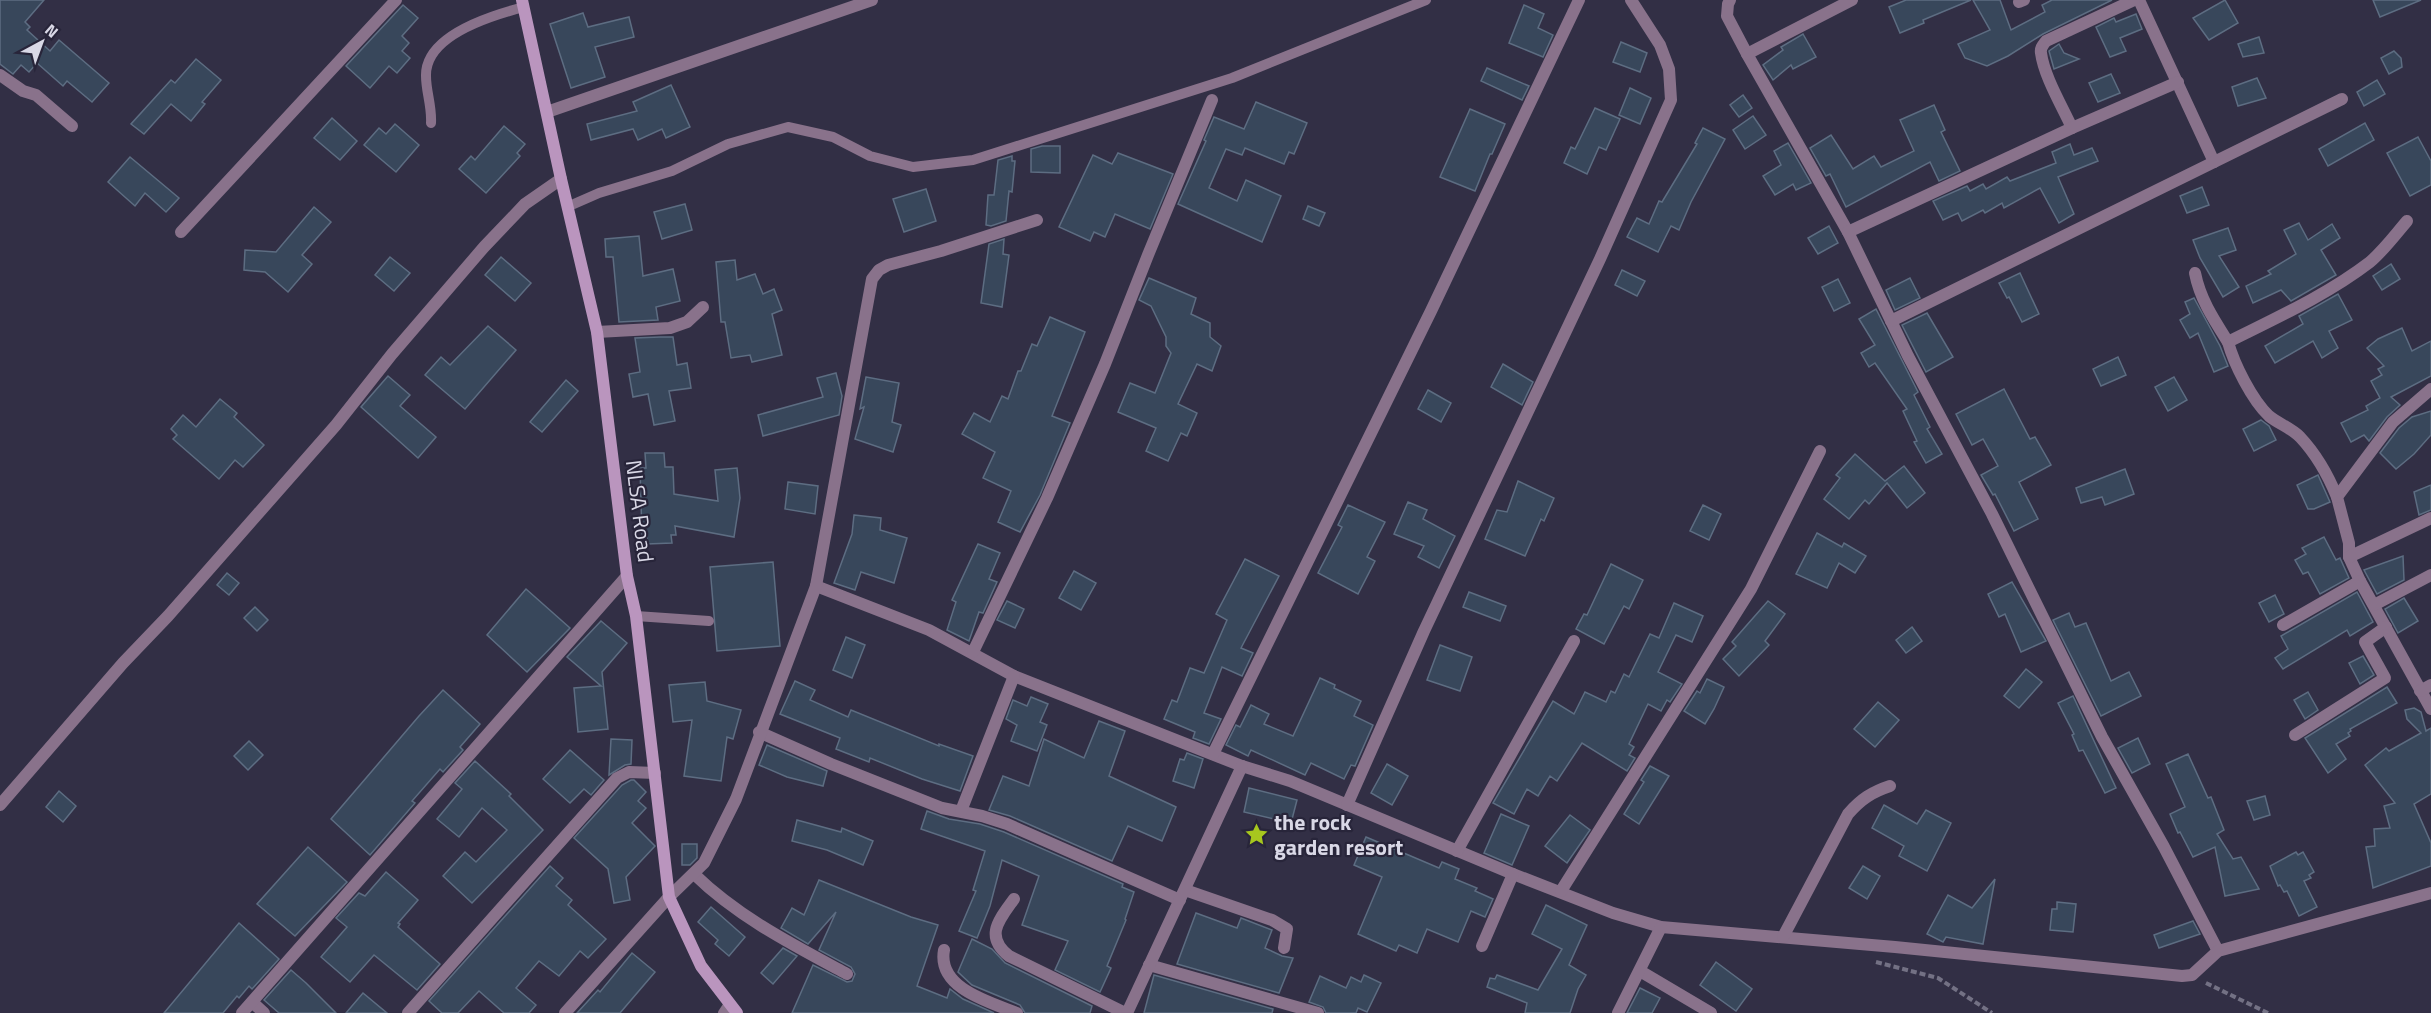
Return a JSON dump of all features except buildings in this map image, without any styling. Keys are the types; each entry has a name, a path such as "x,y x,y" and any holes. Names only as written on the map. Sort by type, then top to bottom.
{"main road":[{"name":"NLSA Road","path":"523,4 597,332 627,576 636,616 669,897 701,966 730,1010"}],"street":[{"path":"181,232 396,0"},
{"path":"547,112 872,0"},
{"path":"1213,754 1431,311 1580,0"},
{"path":"1347,805 1424,631 1600,259 1671,100 1669,69 1660,45 1631,0"},
{"path":"1730,0 1727,16 1848,232 1891,321 1992,514 2102,737 2164,847 2218,951"},
{"path":"1747,54 1852,0"},
{"path":"2072,128 2049,78 2041,53 2042,47 2046,40 2134,0"},
{"path":"2139,0 2214,162"},
{"path":"0,75 23,91 36,95 72,126"},
{"path":"1848,232 2072,128 2178,82"},
{"path":"1891,321 2342,99"},
{"path":"973,652 1047,498 1092,395 1212,100"},
{"path":"0,805 123,663 168,616 336,425 392,354 484,247 525,204 561,179"},
{"path":"565,1013 669,897 704,863 724,825 759,732 788,664 816,586 872,279 879,270 888,265 1037,220"},
{"path":"2228,342 2333,286 2370,262 2407,221"},
{"path":"2195,273 2209,314 2228,342 2242,374 2260,405 2268,415 2291,430 2306,444 2329,478 2337,496 2349,543 2349,557 2386,627 2426,688 2431,709"},
{"path":"597,332 669,328 687,322 703,307"},
{"path":"2337,496 2392,422 2431,389"},
{"path":"1561,891 1751,589 1820,452"},
{"path":"2349,557 2431,518"},
{"path":"2374,605 2431,575"},
{"path":"242,1013 627,576"},
{"path":"2283,625 2360,581"},
{"path":"816,586 929,630 1014,676 1242,766 1290,781 1613,913 1661,927 2171,975 2192,975 2218,951 2431,893"},
{"path":"2295,735 2385,678 2365,642 2386,627"},
{"path":"1457,851 1574,641"},
{"path":"961,811 1014,676"},
{"path":"759,732 942,808 1007,824 1182,895 1272,920 1287,929 1284,948"},
{"path":"1014,899 999,920 995,933 1000,949 1009,956 1126,1013 1242,766"},
{"path":"408,1013 617,778 628,772 655,773"},
{"path":"1784,937 1848,814 1870,793 1890,786"},
{"path":"694,874 717,897 743,915 847,974"},
{"path":"1482,946 1513,874"},
{"path":"1618,1013 1661,927"},
{"path":"944,950 942,960 956,984 1017,1013"},
{"path":"1149,964 1318,1013"},
{"path":"1640,971 1699,1009 1712,1013"},
{"path":"252,1002 264,1013"}],"lane":[{"path":"567,207 599,194 672,171 728,144 788,128 833,137 870,156 913,167 973,160 1232,78 1426,0"},
{"path":"431,123 425,75 429,61 438,49 452,35 523,4"},
{"path":"636,616 709,621"}],"path":[{"path":"1872,962 1938,978 1992,1013"},
{"path":"2192,975 2268,1013"}],"place":[{"name":"the rock garden resort","path":"1256,835"}]}
